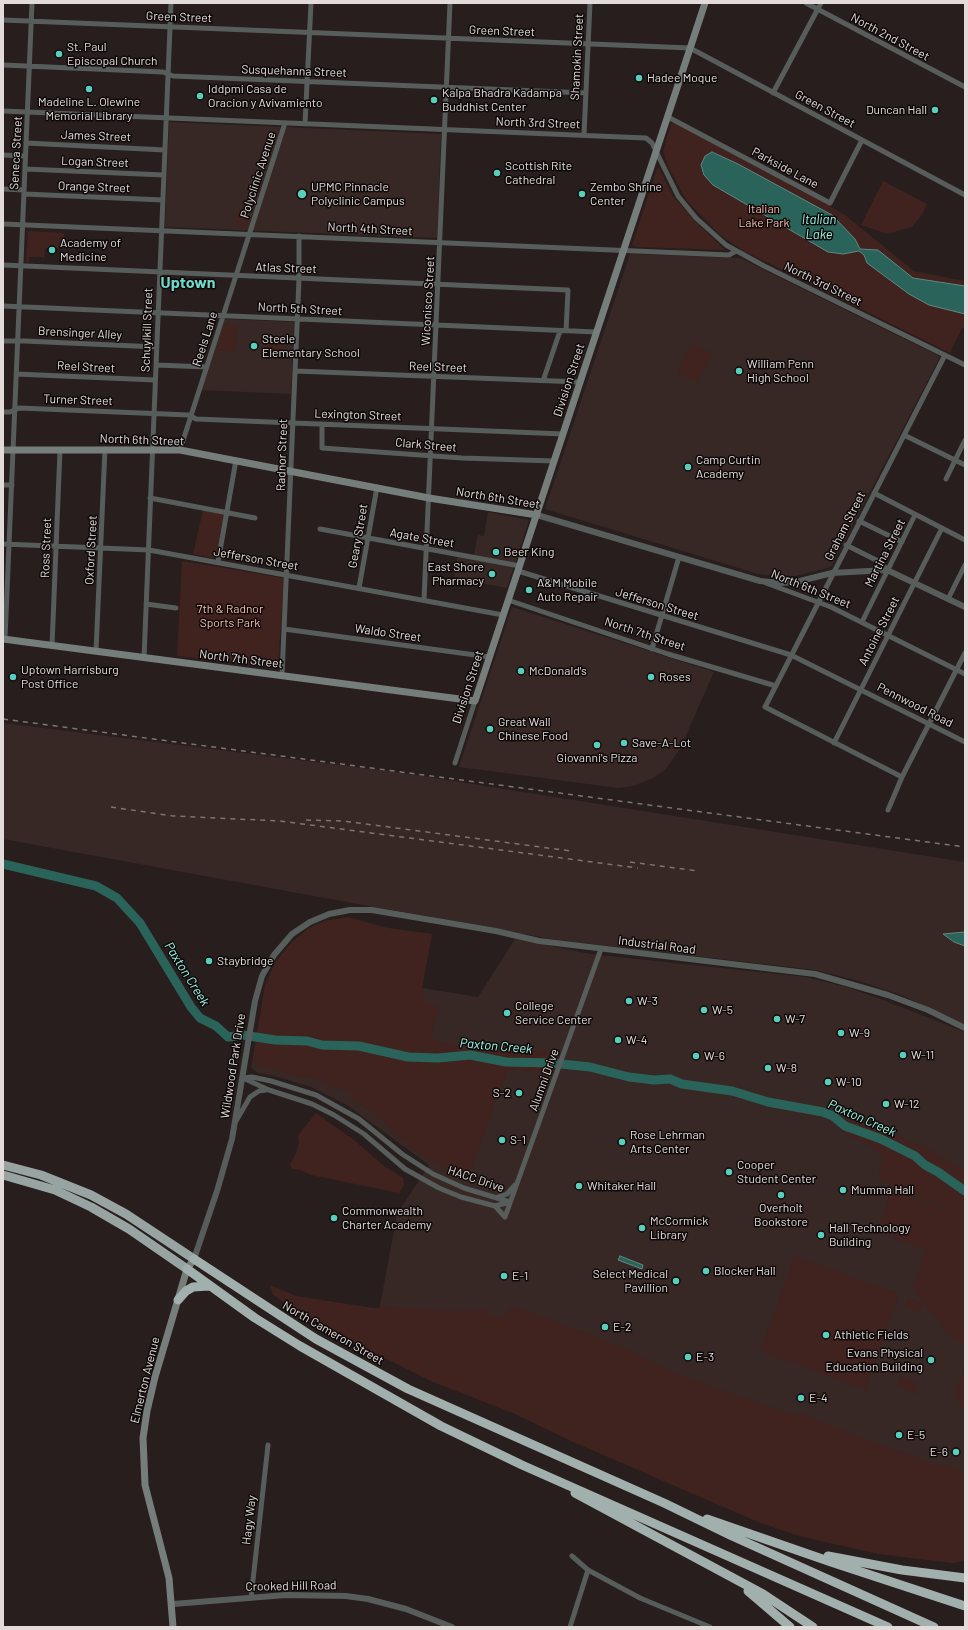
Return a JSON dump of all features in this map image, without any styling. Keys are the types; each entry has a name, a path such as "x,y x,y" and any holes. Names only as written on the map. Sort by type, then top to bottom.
{"highway":[{"name":"North Cameron Street","path":"3,1165 41,1175 91,1194 126,1214 294,1326 384,1377 439,1404 664,1503"},
{"path":"3,1175 49,1188 91,1207 129,1229 187,1269 210,1287 277,1332 371,1388 441,1426 522,1465 888,1627"},
{"path":"178,1300 186,1291 193,1287 201,1285 210,1287"},
{"path":"522,1465 777,1602 813,1627"},
{"path":"664,1503 965,1606"},
{"path":"664,1503 732,1536 934,1627"},
{"path":"788,1546 878,1566 965,1578"},
{"path":"719,1570 757,1598 790,1627"}],"main road":[{"name":"Division Street","path":"475,701 705,3"},
{"name":"North 6th Street","path":"3,450 180,450 429,498 536,515"},
{"name":"North 7th Street","path":"4,639 475,701"},
{"name":"Elmerton Avenue","path":"173,1627 172,1604 166,1566 147,1495 142,1451 151,1395 187,1269 194,1259"}],"street":[{"name":"Seneca Street","path":"4,639 12,485 32,3"},
{"name":"Schuylkill Street","path":"144,658 171,3"},
{"path":"305,124 311,3"},
{"name":"Wiconisco Street","path":"424,600 439,284 450,3"},
{"name":"Shamokin Street","path":"584,135 590,3"},
{"name":"North 2nd Street","path":"806,3 965,87"},
{"path":"773,93 821,3"},
{"name":"Green Street","path":"3,20 690,48 965,195"},
{"name":"Susquehanna Street","path":"3,65 163,72 172,76 586,93"},
{"name":"North 3rd Street","path":"3,111 646,138 652,143 678,196 696,218 712,234 736,251 965,365"},
{"name":"Parkside Lane","path":"668,117 830,203 862,140"},
{"name":"Polyclinic Avenue","path":"250,234 285,123"},
{"name":"James Street","path":"26,143 165,150"},
{"path":"3,155 25,156"},
{"name":"Logan Street","path":"25,169 164,175"},
{"name":"Orange Street","path":"3,189 24,192 163,200"},
{"name":"North 4th Street","path":"3,224 729,255 736,251"},
{"name":"Reels Lane","path":"180,450 250,234"},
{"name":"Radnor Street","path":"282,676 299,279 299,236"},
{"name":"Atlas Street","path":"3,265 568,290 566,331"},
{"name":"North 5th Street","path":"3,306 596,332"},
{"path":"543,381 560,331"},
{"name":"Brensinger Alley","path":"3,341 157,346"},
{"name":"Graham Street","path":"834,742 765,707 846,545 874,494 945,355"},
{"path":"156,365 207,367"},
{"name":"Reel Street","path":"295,372 580,382"},
{"name":"Reel Street","path":"16,374 155,380"},
{"name":"Turner Street","path":"3,412 10,412 19,408 154,413"},
{"name":"Lexington Street","path":"154,413 191,416 196,419 563,434"},
{"name":"Clark Street","path":"322,424 322,448 431,456 554,461"},
{"path":"904,435 965,465"},
{"path":"946,479 965,440"},
{"name":"Oxford Street","path":"96,651 105,449"},
{"name":"Ross Street","path":"52,646 60,450"},
{"path":"218,562 236,460"},
{"path":"3,485 12,485"},
{"name":"Geary Street","path":"359,588 377,487"},
{"path":"874,494 965,540"},
{"path":"150,498 255,518"},
{"name":"North 6th Street","path":"536,515 760,581 818,602 862,622 965,674"},
{"name":"Martina Street","path":"862,622 915,515"},
{"path":"859,521 902,542"},
{"name":"Antoine Street","path":"834,742 942,528"},
{"name":"Agate Street","path":"320,529 427,549 519,569"},
{"name":"Jefferson Street","path":"3,544 148,550 503,615"},
{"path":"846,545 880,562 888,570 965,607"},
{"path":"652,649 679,557"},
{"path":"948,599 965,565"},
{"name":"Jefferson Street","path":"519,569 791,655"},
{"path":"760,581 780,583 796,582 832,573 888,570"},
{"name":"North 7th Street","path":"508,600 652,649 776,686"},
{"path":"146,604 176,608"},
{"name":"Waldo Street","path":"284,629 490,657"},
{"path":"888,810 902,777 965,653"},
{"name":"Pennwood Road","path":"791,655 965,742"},
{"name":"Division Street","path":"455,763 475,701"},
{"path":"834,742 902,777"},
{"name":"Industrial Road","path":"339,911 361,909 383,911 496,931 539,941 785,969 815,974 888,995 928,1010 965,1028"},
{"name":"Wildwood Park Drive","path":"194,1259 219,1185 235,1122 250,1029 259,984 265,969 285,941 301,928 319,918 339,911"},
{"name":"Alumni Drive","path":"496,1206 505,1218 601,949"},
{"name":"HACC Drive","path":"243,1078 252,1077 271,1081 316,1095 359,1119 402,1154 433,1174 464,1188 498,1197 510,1202"},
{"name":"HACC Drive","path":"243,1078 269,1090 301,1100 334,1115 364,1134 401,1165 428,1183 461,1197 496,1206 510,1202"},
{"path":"235,1122 250,1097 259,1091 269,1090"},
{"path":"498,1197 507,1194 517,1183"},
{"name":"Hagy Way","path":"250,1598 268,1445"},
{"path":"572,1556 588,1570 640,1598 710,1627"},
{"path":"570,1627 588,1570"},
{"name":"Crooked Hill Road","path":"172,1604 307,1594 368,1599 406,1609 452,1627"}],"shaded area":[{"name":"UPMC Pinnacle Polyclinic Campus","path":"169,122 441,134 437,238 165,227"},
{"path":"630,254 740,258 939,356 939,359 831,567 796,576 784,577 758,574 545,509"},
{"name":"Steele Elementary School","path":"224,319 294,322 291,394 201,390"},
{"path":"488,512 529,520 507,588 454,578 458,552 474,555 478,535 484,536"},
{"path":"512,607 714,672 680,749 665,770 653,778 633,786 618,788 459,767"},
{"path":"3,723 403,773 965,862 965,1025 901,995 856,980 815,970 549,939 491,927 3,839"},
{"path":"347,918 388,928 432,934 422,988 478,997 515,939 590,954 806,977 846,987 878,998 965,1032 965,1557 373,1343 397,1214 429,1165 347,1105 311,1087 258,1073 251,1068 265,986 275,963 291,943 308,929 315,925"}],"green space":[{"name":"Italian Lake Park","path":"671,123 679,124 758,168 830,204 831,207 845,215 914,271 965,281 965,329 962,328 950,353 744,251 720,235 687,201 668,167 663,151"},
{"path":"659,168 673,196 699,225 725,250 635,247 632,245 657,169"},
{"path":"883,181 927,204 922,215 912,227 887,234 861,225"},
{"path":"237,210 249,215 245,228 236,227"},
{"path":"28,231 64,233 64,248 45,248 44,262 43,257 29,257 29,262 26,262"},
{"path":"225,324 237,325 236,347 233,351 216,351"},
{"path":"264,343 282,344 282,356 263,355"},
{"path":"692,343 712,353 697,383 677,373"},
{"path":"203,510 225,513 217,559 193,554"},
{"name":"7th & Radnor Sports Park","path":"182,561 284,578 278,668 177,656"},
{"path":"347,917 388,928 432,934 422,988 424,1002 440,1007 430,1035 438,1042 509,1050 543,1050 549,1055 558,1057 552,1073 540,1074 517,1069 511,1070 510,1072 507,1071 468,1177 445,1168 413,1149 374,1113 352,1099 350,1093 345,1090 335,1088 319,1081 316,1077 302,1078 272,1069 258,1067 255,1063 252,1063 265,986 275,963 291,943 308,929 324,921"},
{"path":"316,1113 354,1140 384,1166 403,1178 404,1185 399,1193 311,1175 301,1170 292,1169 290,1164 296,1154 299,1134"},
{"path":"847,1116 862,1121 874,1122 915,1144 923,1145 965,1171 965,1345 945,1333 937,1317 927,1309 926,1303 918,1296 912,1286 921,1269 921,1261 928,1251 877,1232 892,1190 943,1209 945,1207 896,1189 883,1181 880,1178 879,1165 883,1160 880,1153 868,1144 863,1145 860,1141 841,1132"},
{"name":"Athletic Fields","path":"797,1257 897,1293 898,1297 866,1387 863,1389 763,1352 761,1349 794,1259"},
{"path":"270,1285 296,1296 374,1308 389,1307 455,1311 476,1310 482,1307 493,1317 502,1316 513,1306 624,1348 672,1372 707,1385 795,1415 802,1413 846,1432 936,1464 943,1464 965,1472 965,1561 952,1563 878,1554 799,1536 758,1522 571,1441 515,1414 433,1382 351,1341 285,1303 273,1295"},
{"path":"908,1298 924,1304 920,1312 905,1307"},
{"path":"965,1365 965,1415 956,1395"},
{"path":"900,1376 917,1383 917,1390 914,1395 898,1385"}],"water":[{"name":"Italian Lake","path":"712,152 738,164 832,215 855,239 860,249 878,250 913,278 965,286 965,314 929,305 909,294 867,263 864,255 859,251 843,254 828,252 713,185 704,175 701,165 705,156"},
{"path":"965,932 965,946 954,942 943,934"},
{"path":"620,1256 643,1265 642,1269 618,1260"}],"waterway":[{"name":"Paxton Creek","path":"3,864 96,886 117,898 140,923 191,1007 200,1018 216,1026 228,1037 243,1035 275,1040 307,1041 322,1045 359,1046 408,1057 438,1058 470,1055 506,1062 552,1063 590,1067 629,1077 654,1080 670,1079 682,1084 732,1091 768,1102 823,1112 833,1116 845,1126 881,1139 915,1156 925,1165 938,1172 965,1191"}],"railway":[{"path":"3,719 965,847"},
{"path":"111,807 173,816 280,821 638,868"},
{"path":"306,820 343,821 571,851"},
{"path":"630,862 698,871"}],"place":[{"name":"St. Paul Episcopal Church","path":"59,54"},
{"name":"Hadee Moque","path":"639,78"},
{"name":"Madeline L. Olewine Memorial Library","path":"89,89"},
{"name":"Iddpmi Casa de Oracion y Avivamiento","path":"200,96"},
{"name":"Kalpa Bhadra Kadampa Buddhist Center","path":"434,100"},
{"name":"Duncan Hall","path":"935,110"},
{"name":"Scottish Rite Cathedral","path":"497,173"},
{"name":"UPMC Pinnacle Polyclinic Campus","path":"302,194"},
{"name":"Zembo Shrine Center","path":"582,194"},
{"name":"Academy of Medicine","path":"52,250"},
{"name":"Steele Elementary School","path":"254,346"},
{"name":"William Penn High School","path":"739,371"},
{"name":"Camp Curtin Academy","path":"688,467"},
{"name":"Beer King","path":"496,552"},
{"name":"East Shore Pharmacy","path":"492,574"},
{"name":"A&M Mobile Auto Repair","path":"529,590"},
{"name":"McDonald's","path":"521,671"},
{"name":"Uptown Harrisburg Post Office","path":"13,677"},
{"name":"Roses","path":"651,677"},
{"name":"Great Wall Chinese Food","path":"490,729"},
{"name":"Save-A-Lot","path":"624,743"},
{"name":"Giovanni's Pizza","path":"597,745"},
{"name":"Staybridge","path":"209,961"},
{"name":"W-3","path":"629,1001"},
{"name":"W-5","path":"704,1010"},
{"name":"College Service Center","path":"507,1013"},
{"name":"W-7","path":"777,1019"},
{"name":"W-9","path":"841,1033"},
{"name":"W-4","path":"618,1040"},
{"name":"W-11","path":"903,1055"},
{"name":"W-6","path":"696,1056"},
{"name":"W-8","path":"768,1068"},
{"name":"W-10","path":"828,1082"},
{"name":"S-2","path":"519,1093"},
{"name":"W-12","path":"886,1104"},
{"name":"S-1","path":"502,1140"},
{"name":"Rose Lehrman Arts Center","path":"622,1142"},
{"name":"Cooper Student Center","path":"729,1172"},
{"name":"Whitaker Hall","path":"579,1186"},
{"name":"Mumma Hall","path":"843,1190"},
{"name":"Overholt Bookstore","path":"781,1195"},
{"name":"Commonwealth Charter Academy","path":"334,1218"},
{"name":"McCormick Library","path":"642,1228"},
{"name":"Hall Technology Building","path":"821,1235"},
{"name":"Blocker Hall","path":"706,1271"},
{"name":"E-1","path":"504,1276"},
{"name":"Select Medical Pavillion","path":"676,1281"},
{"name":"E-2","path":"605,1327"},
{"name":"Athletic Fields","path":"826,1335"},
{"name":"E-3","path":"688,1357"},
{"name":"Evans Physical Education Building","path":"931,1360"},
{"name":"E-4","path":"801,1398"},
{"name":"E-5","path":"899,1435"},
{"name":"E-6","path":"956,1452"}],"district":[{"name":"Uptown","path":"188,283"}]}
